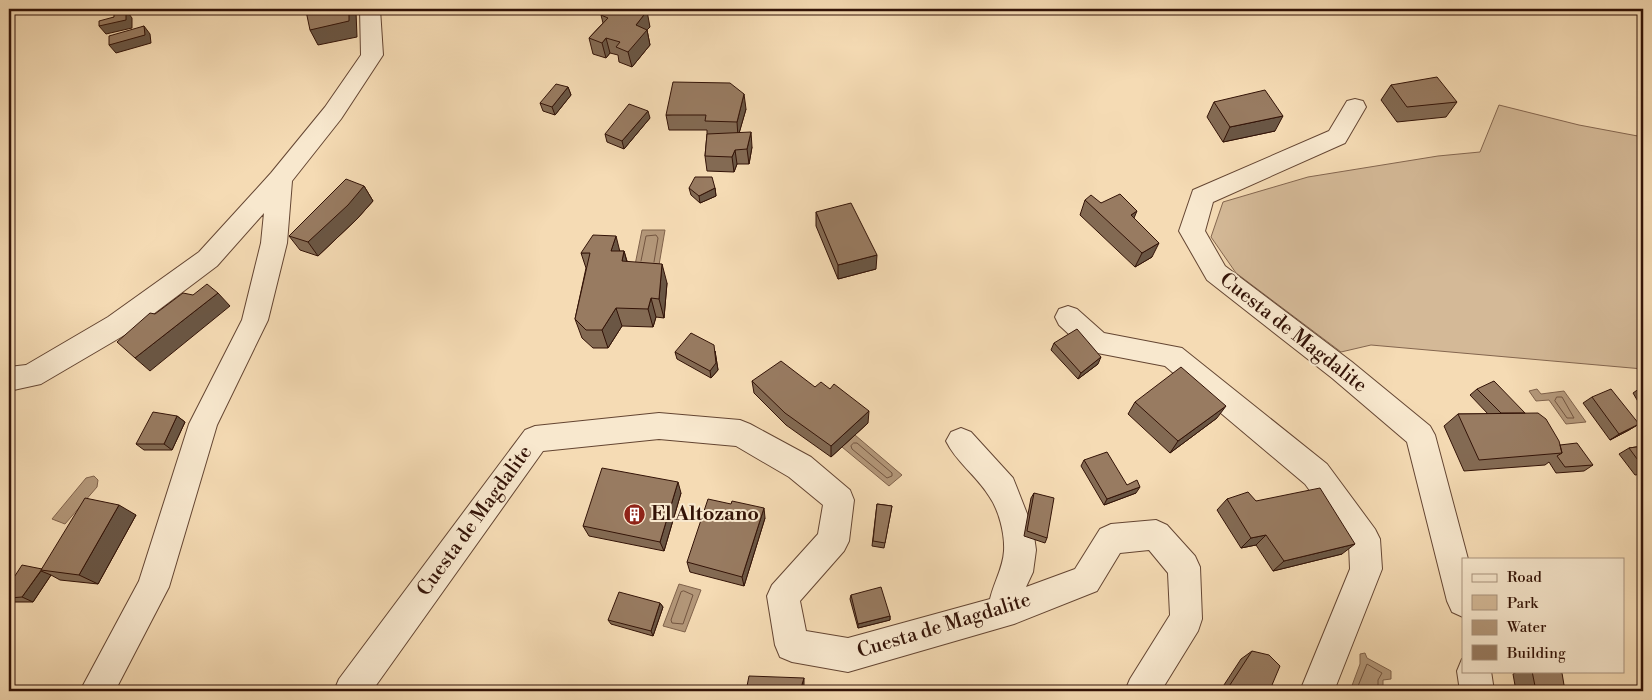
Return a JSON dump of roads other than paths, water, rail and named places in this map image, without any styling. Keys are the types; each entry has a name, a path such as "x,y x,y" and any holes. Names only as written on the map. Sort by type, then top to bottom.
{"street":[{"path":"9,379 31,376 118,324 208,259 280,179 333,113 372,55 370,9"},
{"name":"Cuesta de Magdalite","path":"1355,107 1337,137 1202,196 1192,230 1216,273 1342,370 1420,435 1462,597"},
{"path":"97,691 153,587 203,424 256,320 274,242 280,179"},
{"path":"1068,317 1097,343 1172,356 1316,474 1364,539 1366,569 1317,691"},
{"name":"Cuesta de Magdalite","path":"351,691 535,439 659,426 740,432 800,467 838,500 833,541 783,596 792,646 848,655 1002,611 1086,580 1111,539 1156,535 1184,567 1186,619 1142,691"},
{"path":"961,441 1002,488 1018,529 1020,550 1017,572 1008,589 1002,611"},
{"path":"1474,672 1477,691"}],"water":[{"path":"642,230 665,230 658,271 634,270"},
{"path":"1537,389 1541,394 1564,391 1586,422 1566,424 1549,400 1536,401 1529,391"},
{"path":"855,435 902,475 889,486 842,447"},
{"path":"94,476 98,480 97,487 65,524 52,519 86,478"},
{"path":"679,584 701,590 685,632 663,626"},
{"path":"1365,653 1367,658 1391,671 1391,679 1383,680 1383,691 1350,691 1360,664 1360,654"}],"place":[{"name":"El Altozano","path":"635,514"}]}
